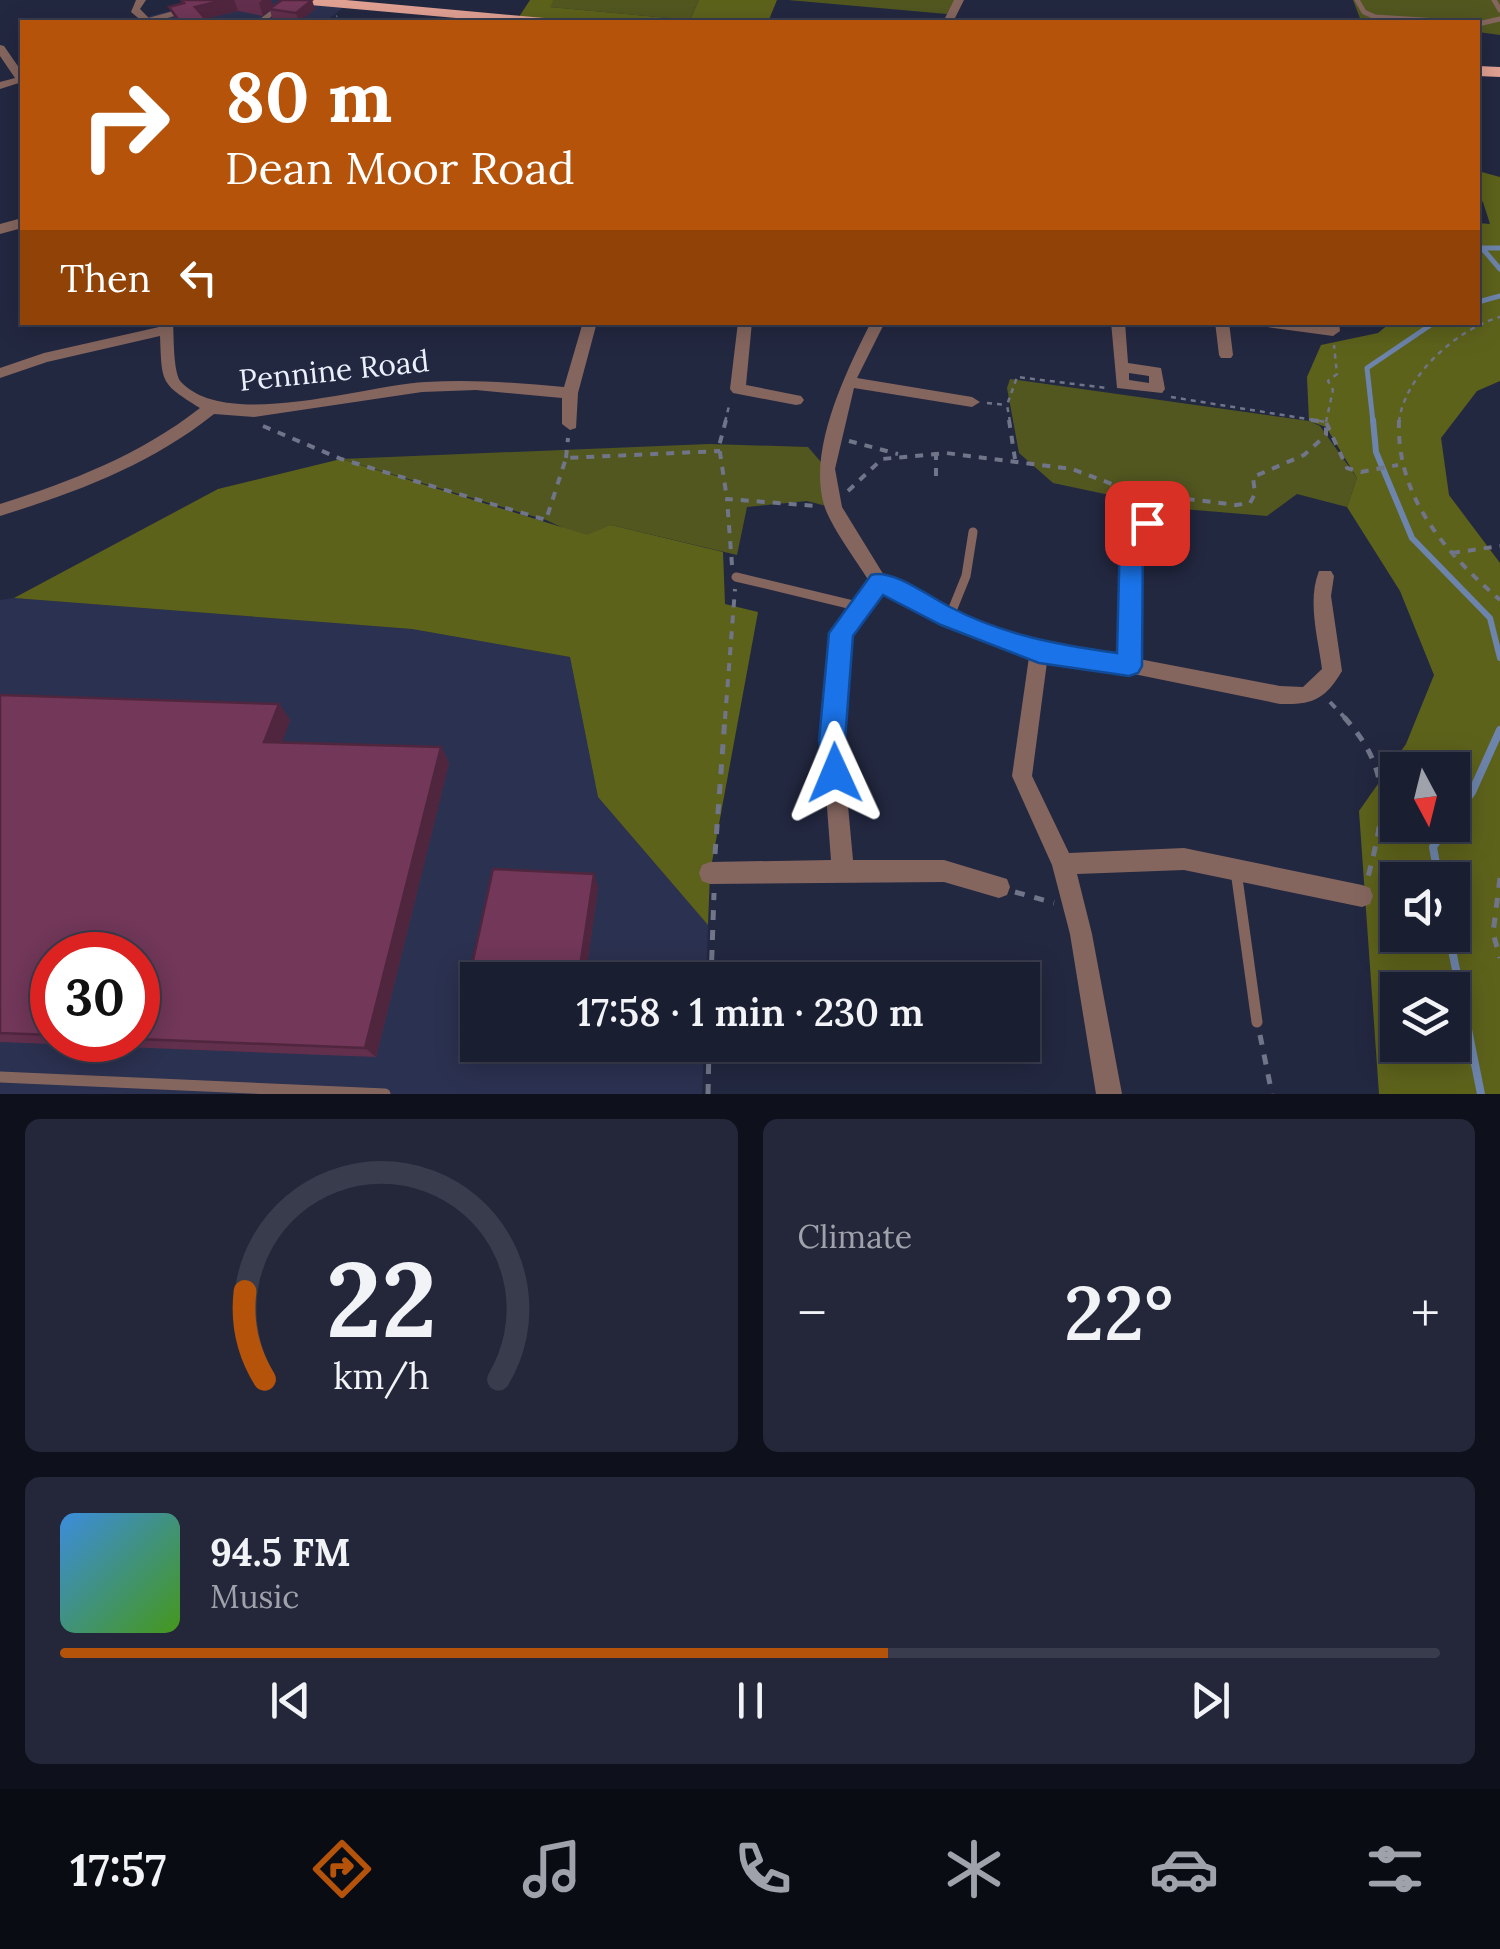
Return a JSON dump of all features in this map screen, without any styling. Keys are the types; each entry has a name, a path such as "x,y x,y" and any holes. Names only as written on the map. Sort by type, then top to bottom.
{"main road":[{"path":"299,0 522,20"}],"street":[{"path":"0,48 20,76"},
{"path":"570,424 570,394 589,325"},
{"path":"729,406 738,388 746,325"},
{"path":"876,325 848,382 827,469 834,508 879,582 949,618 1039,652 1280,695 1305,696 1332,671 1322,596 1324,576"},
{"path":"1113,325 1122,367"},
{"path":"1222,325 1226,355"},
{"path":"1307,325 1333,327"},
{"path":"0,373 166,326"},
{"name":"Pennine Road","path":"166,326 169,374 174,386 211,408 254,412 313,400 458,386 570,394"},
{"path":"848,382 972,402"},
{"path":"738,388 796,400"},
{"path":"0,510 128,464 173,440 211,408"},
{"path":"1129,666 1132,536 1147,523"},
{"path":"844,871 832,741 842,633 879,582"},
{"path":"1039,652 1022,776 1062,864 1082,934 1109,1094"},
{"path":"1062,864 1184,859 1362,896"},
{"path":"712,873 944,871 999,887"}],"lane":[{"path":"263,20 288,0"},
{"path":"1357,0 1364,12 1375,17 1422,20"},
{"path":"1494,0 1500,10"},
{"path":"154,20 187,10"},
{"path":"949,618 966,576 973,532"},
{"path":"736,578 861,607"},
{"path":"1236,870 1257,1022"},
{"path":"0,1077 385,1094"}],"path":[{"path":"1475,325 1424,366 1396,420 1396,466 1424,516 1468,574 1500,600"},
{"path":"727,500 834,508 885,457 977,452 1109,480 1139,493 1236,505 1250,502 1255,494 1253,477 1316,446 1326,435 1333,390 1328,381 1337,374 1333,327"},
{"path":"1015,458 1007,405 1017,376 1122,390"},
{"path":"1171,398 1326,422"},
{"path":"711,962 712,873 736,578 720,451 729,406"},
{"path":"1326,422 1347,468 1362,472 1396,466"},
{"path":"259,424 341,458 546,520 566,458 570,424"},
{"path":"834,438 901,455"},
{"path":"566,458 720,451"},
{"path":"936,452 936,483"},
{"path":"1139,493 1150,505 1147,523"},
{"path":"1452,553 1500,546"},
{"path":"1318,688 1370,746 1386,786 1381,831 1362,896"},
{"path":"1500,878 1493,932 1500,958"},
{"path":"999,887 1073,908"},
{"path":"1257,1022 1272,1094"},
{"path":"708,1094 709,1062"}],"shaded area":[{"path":"214,0 299,0 345,6 328,20 152,20 149,16"},
{"path":"0,600 412,629 570,657 598,797 708,925 707,962 460,962 460,1062 703,1062 702,1094 0,1094"}],"green space":[{"path":"530,0 554,0 550,7 690,20 517,20"},
{"path":"554,0 699,0 690,20 549,7"},
{"path":"699,0 777,0 769,20 690,20"},
{"path":"788,0 955,0 947,14"},
{"path":"1353,0 1500,0 1500,35 1480,32 1480,20 1361,20"},
{"path":"1480,172 1500,177 1500,381 1477,391 1441,438 1449,495 1500,563 1500,1094 1379,1094 1359,811 1380,781 1380,842 1470,842 1470,752 1400,752 1434,675 1400,591 1347,507 1357,478 1326,427 1309,421 1307,377 1321,345 1378,333 1388,325 1480,325 1480,223 1490,224 1480,200"},
{"path":"1010,379 1309,421 1320,426 1357,478 1347,507 1297,494 1267,516 1171,508 1053,483 1019,453 1007,388"},
{"path":"709,444 808,447 827,469 834,508 807,501 747,507 737,555 611,525 587,539 546,520 341,459"},
{"path":"341,459 587,535 611,525 723,552 725,604 758,612 710,873 708,925 598,797 570,657 412,629 14,598 218,489"}],"building":[{"path":"224,0 195,7 206,20 179,20 169,7 182,1"},
{"path":"282,0 312,0 296,13 269,9"},
{"path":"0,695 279,704 264,742 441,747 365,1048 160,1040 160,932 30,932 30,1034 0,1033"},
{"path":"493,869 594,874 581,962 473,962"}],"waterway":[{"path":"1500,248 1482,248 1500,269"},
{"path":"1480,301 1500,296"},
{"path":"1373,422 1367,368 1431,325"},
{"path":"1373,420 1376,452 1412,538 1490,618 1500,658"},
{"path":"1470,795 1500,730"},
{"path":"1436,842 1433,847 1436,862"},
{"path":"1452,952 1481,1094"}],"route":[{"path":"835,773 832,741 842,633 879,582 949,618 1039,652 1129,666 1132,536 1147,523"}]}
